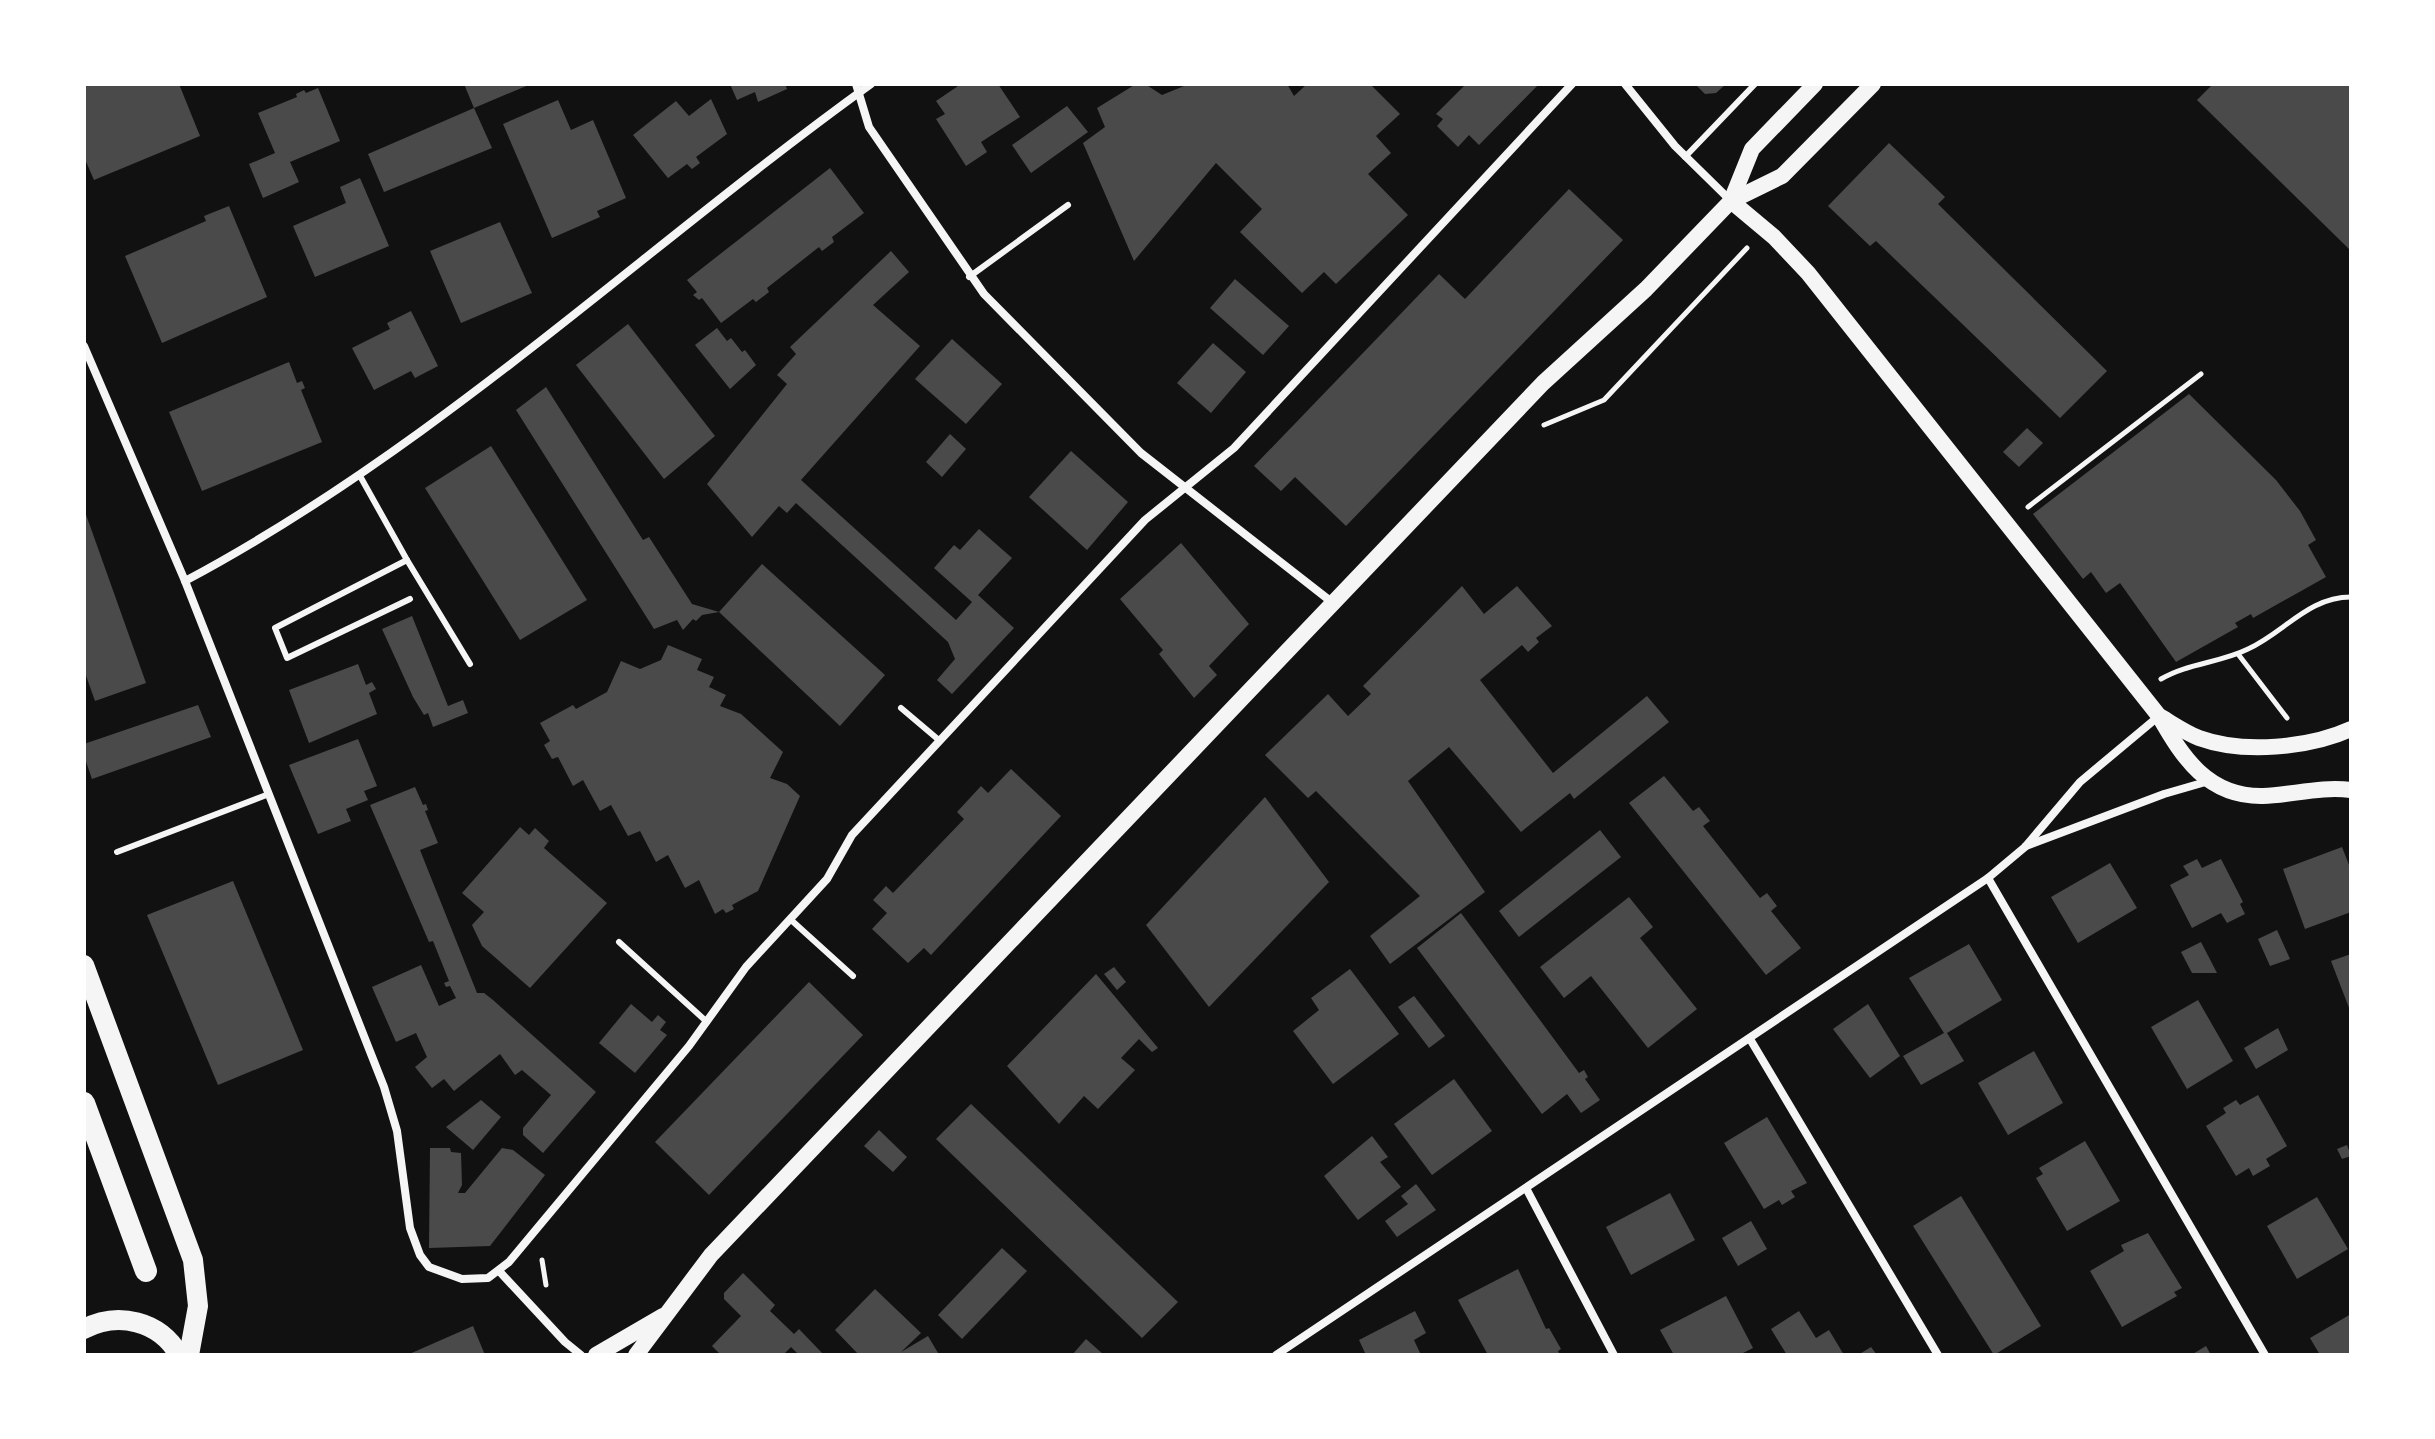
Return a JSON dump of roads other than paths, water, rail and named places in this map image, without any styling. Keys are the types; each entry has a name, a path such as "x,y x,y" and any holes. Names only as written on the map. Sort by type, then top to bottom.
{"highway":[{"path":"84,1103 146,1271"}],"main road":[{"path":"1731,201 1752,149 1815,84"},
{"path":"636,1355 694,1273 1543,383 1646,289 1731,201 1782,176 1873,84"},
{"path":"1731,201 1774,237 1808,273 2159,716 2183,759 2211,781 2261,796 2351,790"},
{"path":"2159,716 2198,737 2225,744 2321,740 2351,729"},
{"path":"84,965 193,1260 198,1306 189,1355"},
{"path":"596,1355 668,1313"},
{"path":"84,1329 111,1320 136,1322 159,1332 179,1355"}],"street":[{"path":"185,581 360,476 857,88 871,84"},
{"path":"84,346 185,581 391,1109 414,1243 429,1267 452,1277 476,1280 500,1272 707,1022 746,967 827,879 852,835 1145,520 1234,448 1572,84"},
{"path":"1625,84 1685,157 1731,201"},
{"path":"857,88 869,127 969,277 1141,453 1333,603"},
{"path":"1276,1355 1988,878 2025,847 2080,782 2159,716"},
{"path":"2025,847 2164,794 2211,781"},
{"path":"1988,878 2265,1355"},
{"path":"1750,1039 1938,1355"},
{"path":"1526,1188 1614,1355"},
{"path":"500,1272 581,1355"}],"lane":[{"path":"1685,157 1755,84"},
{"path":"969,277 1068,205"},
{"path":"360,476 470,664"},
{"path":"407,560 275,628 287,658 410,599"},
{"path":"901,708 940,741"},
{"path":"117,852 269,794"},
{"path":"790,919 853,976"},
{"path":"619,942 707,1022"}]}
